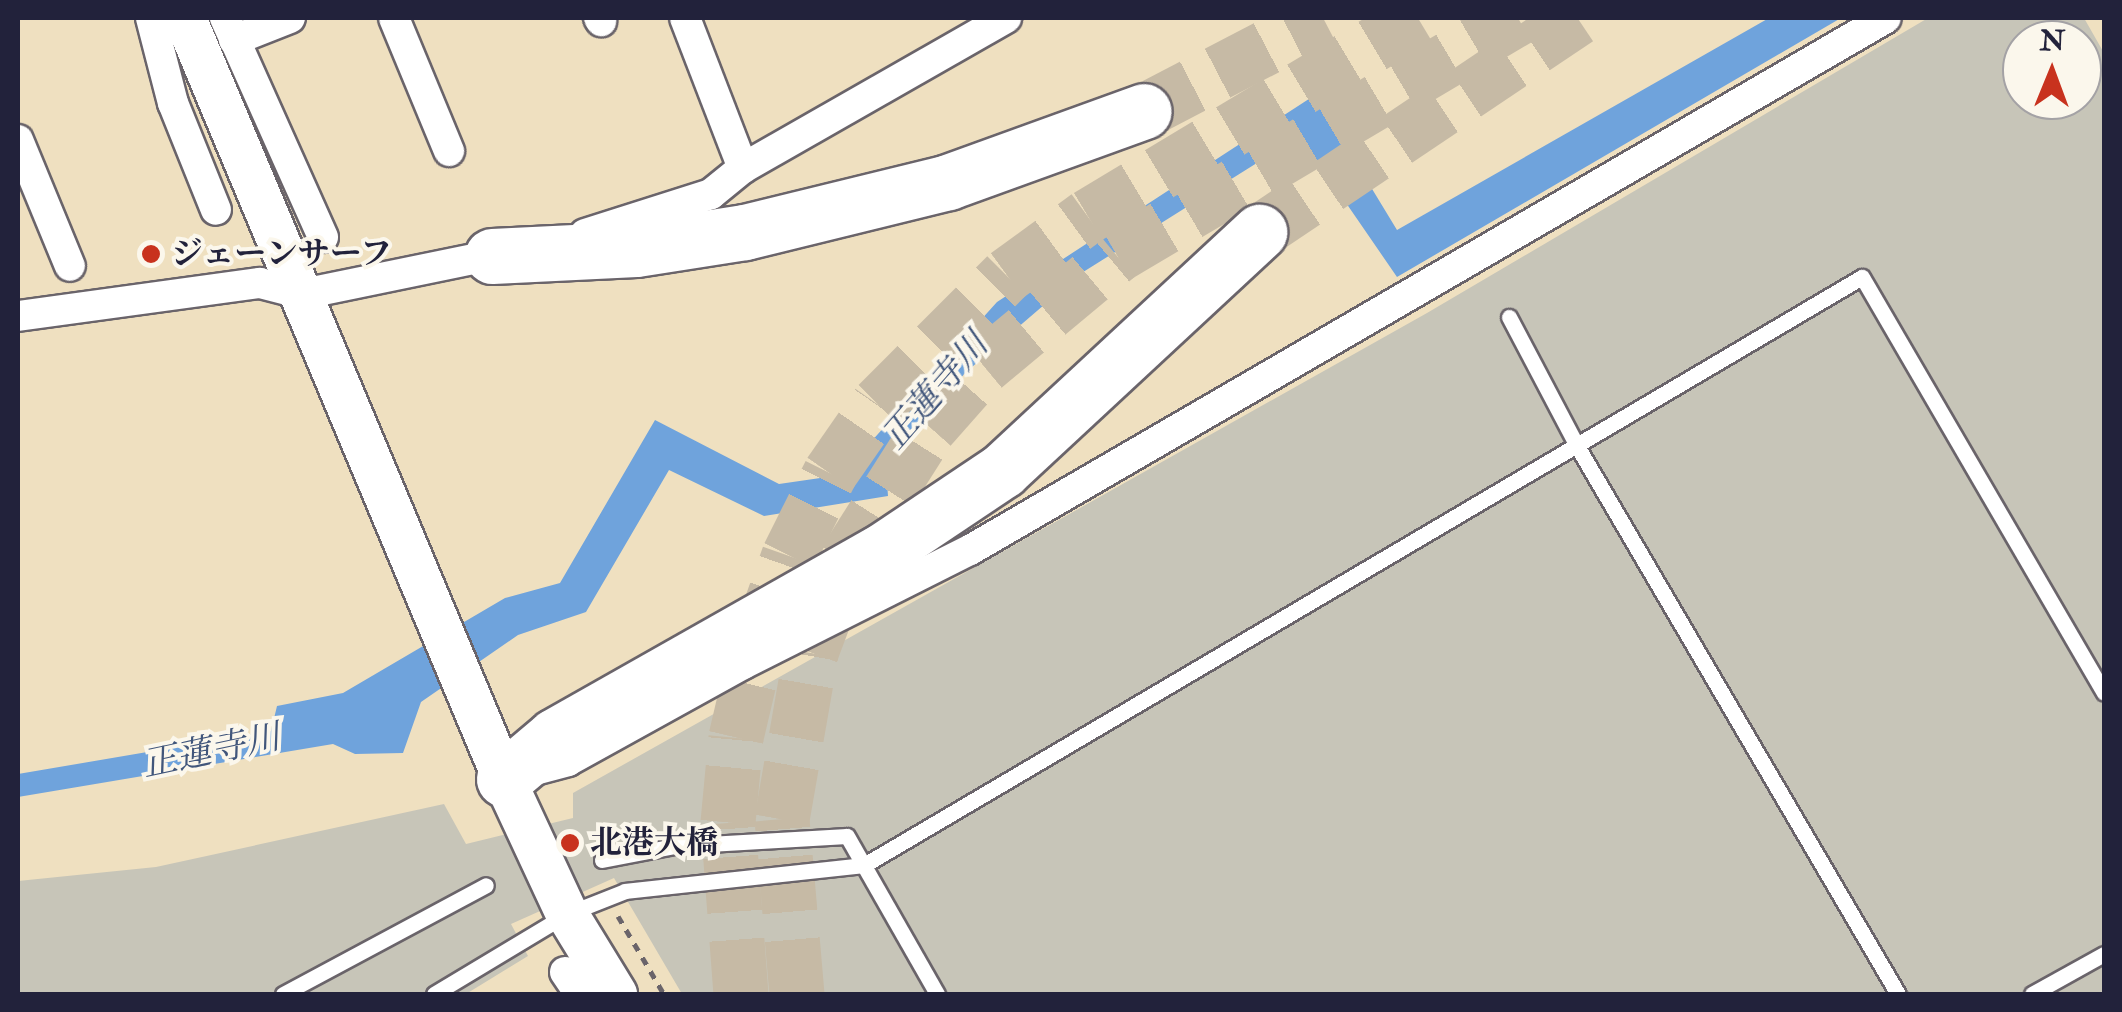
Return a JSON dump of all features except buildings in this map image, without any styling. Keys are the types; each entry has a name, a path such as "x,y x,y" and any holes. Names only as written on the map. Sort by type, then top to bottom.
{"highway":[{"path":"492,256 636,249 745,232 948,182 1144,111"},
{"path":"504,779 555,736 879,553 1004,470 1259,232"}],"street":[{"path":"152,18 173,103 216,210"},
{"path":"185,18 504,779 567,914 616,994"},
{"path":"290,18 230,29 270,107 322,236"},
{"path":"394,18 448,151"},
{"path":"685,18 743,168"},
{"path":"18,316 260,283 308,304 711,194 743,168 1006,18"},
{"path":"504,779 568,760 743,664 970,550 1886,18"},
{"path":"18,140 70,266"}],"lane":[{"path":"434,994 567,914 626,891 864,865 1862,276 2104,693"},
{"path":"1509,317 1577,446 1898,994"},
{"path":"602,860 674,846 847,836 938,994"},
{"path":"283,994 486,885"},
{"path":"2032,994 2104,954"}],"path":[{"path":"618,916 664,994"}],"shaded area":[{"path":"1928,18 2084,18 2002,20 2002,120 2102,120 2102,50 2104,53 2104,994 682,994 614,878 511,924 528,956 466,994 18,994 18,881 156,867 444,804 466,844 573,818 573,793 1427,313"}],"water":[{"name":"正蓮寺川","path":"1769,18 1841,18 1397,277 1300,136 1080,274 965,373 886,468 888,496 764,516 669,470 586,612 518,635 421,702 403,753 355,754 333,744 18,797 18,774 271,731 277,706 343,693 505,598 560,583 655,420 779,484 841,475 997,302 1315,95 1397,230"}],"tunnel":[{"path":"1144,111 1323,18"},
{"path":"741,994 728,822 736,737 758,643 789,555 830,473 878,404 1007,275 1088,216 1418,18"},
{"path":"797,994 782,819 811,652 845,561 930,427 984,366 1117,255 1518,18"},
{"path":"1259,232 1578,18"}],"place":[{"name":"ジェーンサーフ","path":"151,254"},
{"name":"北港大橋","path":"570,843"}]}
